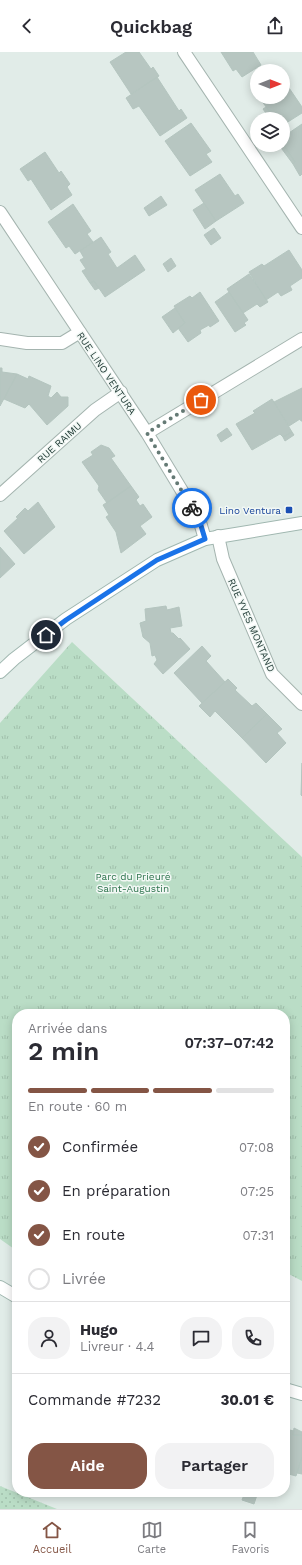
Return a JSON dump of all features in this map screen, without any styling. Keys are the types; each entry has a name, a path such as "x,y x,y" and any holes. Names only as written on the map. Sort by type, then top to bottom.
{"street":[{"path":"184,52 302,228"},
{"name":"RUE LINO VENTURA","path":"0,212 147,433 199,519 205,539"},
{"path":"0,339 27,343 62,343 80,332"},
{"path":"147,433 302,339"},
{"name":"RUE RAIMU","path":"0,495 95,410 121,392"},
{"path":"0,672 14,659 66,620 157,560 205,539 302,523"},
{"name":"RUE YVES MONTAND","path":"218,536 223,559 272,674 302,704"},
{"path":"0,1288 12,1294"},
{"path":"290,1390 302,1394"}],"green space":[{"name":"Parc du Prieuré Saint-Augustin","path":"72,642 302,857 302,1281 290,1275 290,1009 12,1009 12,1247 0,1239 0,723"},
{"path":"0,1486 12,1491 12,1497 27,1497 57,1509 0,1509"}],"building":[{"path":"126,52 139,52 151,69 153,67 159,76 131,94 110,62"},
{"path":"221,52 253,52 260,64 250,64 250,72 242,77 236,69 233,71"},
{"path":"157,77 179,111 181,109 187,118 160,136 139,106 133,109 126,98"},
{"path":"290,89 302,107 302,113 290,121 290,112 270,112 264,104 290,104"},
{"path":"266,107 270,112 265,112 263,109"},
{"path":"191,123 211,151 206,154 212,162 190,176 165,141"},
{"path":"302,124 302,174 300,176 293,164 295,162 288,152 290,152 290,132"},
{"path":"45,152 59,173 61,171 70,184 67,187 72,195 51,210 31,179 28,181 20,169"},
{"path":"284,152 288,152 295,162 293,164"},
{"path":"220,174 235,196 238,194 244,203 216,221 195,190"},
{"path":"161,196 167,205 149,216 144,208"},
{"path":"204,203 216,221 205,229 193,210"},
{"path":"73,204 91,231 87,234 93,242 75,254 69,246 66,248 48,222"},
{"path":"214,228 221,238 211,245 204,235"},
{"path":"101,237 111,252 108,254 117,268 135,255 145,270 105,297 94,281 90,283 82,271 86,269 80,260 84,258 80,251"},
{"path":"289,250 302,270 302,278 290,286 292,290 281,296 278,292 266,300 249,272 262,264 264,266"},
{"path":"171,258 176,266 168,272 163,264"},
{"path":"249,274 268,302 260,307 257,304 243,313 227,289"},
{"path":"94,281 99,288 95,290 90,283"},
{"path":"200,292 219,321 210,327 209,325 200,330 201,333 188,342 178,328 185,323 174,306 190,296 192,298"},
{"path":"229,292 248,320 244,323 246,325 235,332 215,302"},
{"path":"175,308 185,323 173,333 162,317"},
{"path":"0,368 2,368 2,372 17,374 0,406"},
{"path":"17,374 28,379 29,376 51,386 48,396 51,398 57,392 61,397 68,397 68,406 47,425 29,404 25,408 4,399"},
{"path":"302,388 302,421 300,419 289,426 274,402"},
{"path":"272,399 292,432 283,437 280,434 252,450 236,424 255,413 253,411"},
{"path":"227,428 232,435 221,442 217,435"},
{"path":"292,432 294,435 285,441 283,437"},
{"path":"101,445 109,448 115,456 111,458 131,486 107,503 98,490 99,486 82,462 93,455 91,452"},
{"path":"131,486 139,497 136,500 140,506 143,504 152,517 140,526 146,534 121,553 116,532 106,517 109,515 103,505"},
{"path":"38,502 55,527 24,554 4,531 18,518 16,517 25,508 28,511"},
{"path":"0,547 15,564 0,578"},
{"path":"166,606 167,610 179,607 182,626 170,628 171,633 179,639 180,638 190,649 163,674 154,664 157,660 155,655 152,656 150,643 143,637 140,623 146,621 145,609"},
{"path":"202,646 211,656 206,661 225,682 202,703 174,673"},
{"path":"228,679 237,688 235,690 252,706 256,703 267,714 242,738 215,711 210,717 199,706"},
{"path":"267,714 282,729 277,733 286,743 266,763 242,738"},
{"path":"302,763 302,796 301,795"},
{"path":"294,1428 302,1432 302,1435 293,1435"},
{"path":"290,1430 294,1431 293,1435 302,1435 302,1457 296,1476 290,1474"},
{"path":"302,1457 302,1474 297,1473"},
{"path":"243,1497 256,1497 254,1504 242,1500"}],"way so far":[{"path":"192,508 147,433 201,400"}],"place":[{"name":"Lino Ventura","path":"289,510"}],"route":[{"path":"46,635 66,620 157,560 205,539 199,519 192,508"}]}
